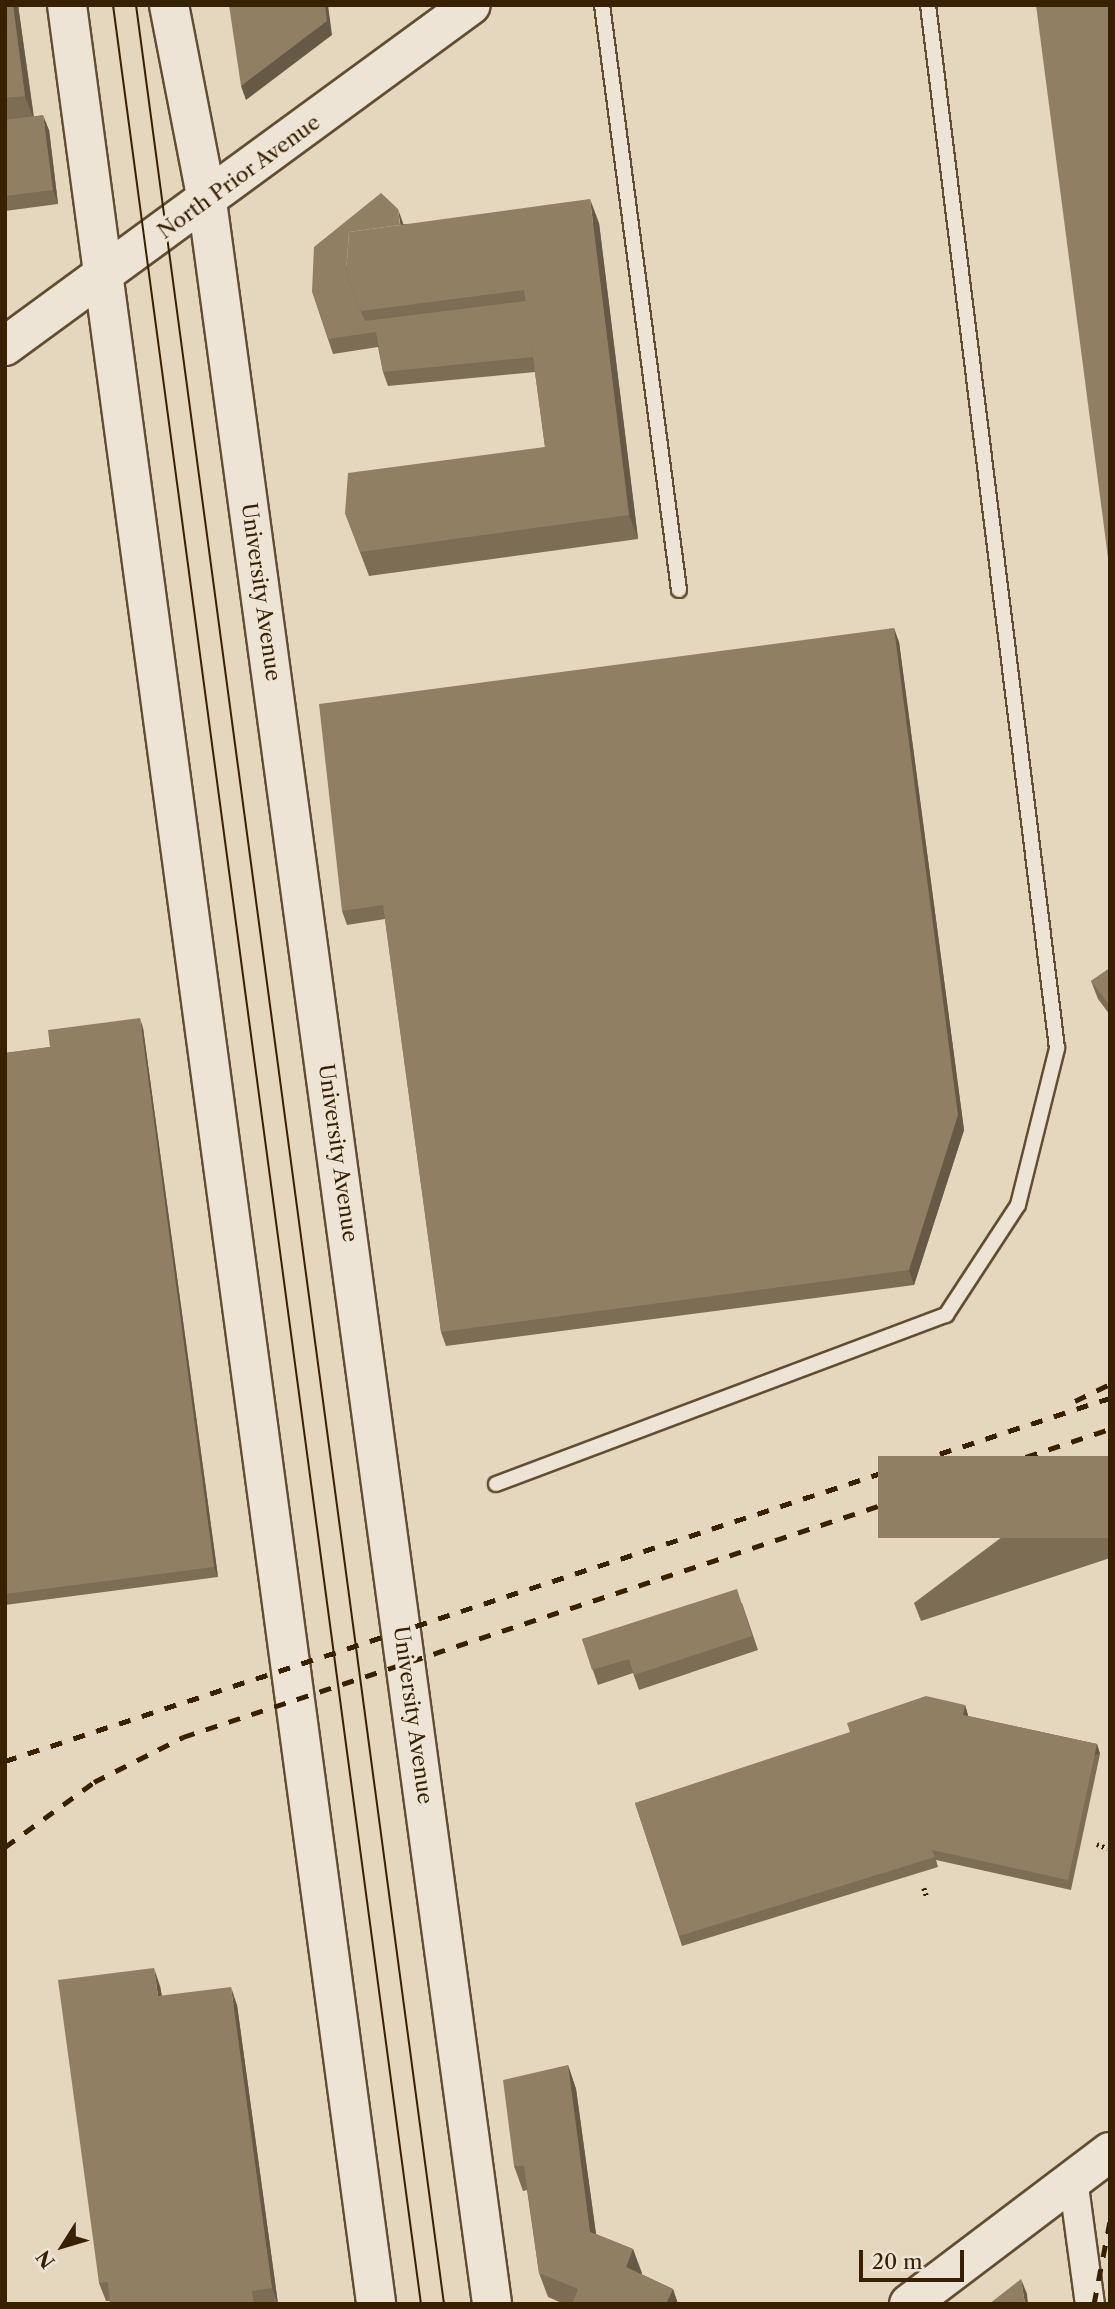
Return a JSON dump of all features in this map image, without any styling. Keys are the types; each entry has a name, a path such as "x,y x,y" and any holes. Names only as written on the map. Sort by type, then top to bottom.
{"main road":[{"path":"67,5 376,2304"},
{"name":"University Avenue","path":"169,5 207,201 492,2304"},
{"name":"North Prior Avenue","path":"5,346 104,272 207,201 471,5"},
{"path":"909,2304 1110,2152"}],"street":[{"path":"1073,2179 1090,2304"}],"lane":[{"path":"602,5 679,590"},
{"path":"496,1484 946,1315 1018,1205 1057,1048 928,5"}],"path":[{"path":"1097,1844 1107,1848"},
{"path":"924,1888 927,1897"}],"building":[{"path":"5,5 13,5 25,96 5,98"},
{"path":"229,5 325,5 327,21 241,86"},
{"path":"1036,5 1110,5 1110,573"},
{"path":"43,115 53,190 5,196 5,120"},
{"path":"381,193 398,209 400,225 349,232 346,274 365,321 526,301 533,357 383,372 376,332 328,339 312,291 314,247"},
{"path":"590,199 629,515 360,552 345,513 348,473 545,447 524,290 361,311 346,274 349,232"},
{"path":"894,628 958,1115 909,1270 441,1332 383,905 342,911 319,704"},
{"path":"1110,968 1110,1006 1091,981"},
{"path":"140,1018 214,1567 5,1594 5,1053 50,1047 48,1030"},
{"path":"878,1456 1110,1456 1110,1538 878,1538"},
{"path":"737,1589 752,1636 634,1675 629,1659 592,1670 582,1639"},
{"path":"926,1696 965,1705 963,1715 1097,1744 1068,1880 932,1850 935,1857 679,1936 635,1803 850,1732 847,1723"},
{"path":"154,1968 158,1996 231,1987 272,2288 252,2291 254,2304 110,2304 108,2282 99,2283 58,1980"},
{"path":"568,2065 590,2232 633,2249 626,2267 673,2289 666,2304 572,2304 578,2289 539,2273 524,2166 514,2166 503,2080"},
{"path":"1021,2279 1025,2304 989,2304"}],"tram line":[{"path":"113,5 421,2304"},
{"path":"136,5 444,2304"}],"railway":[{"path":"1075,1401 1110,1384"},
{"path":"5,1761 1110,1398"},
{"path":"5,1847 94,1782 183,1737 1110,1429"},
{"path":"1094,2304 1110,2221"}]}
